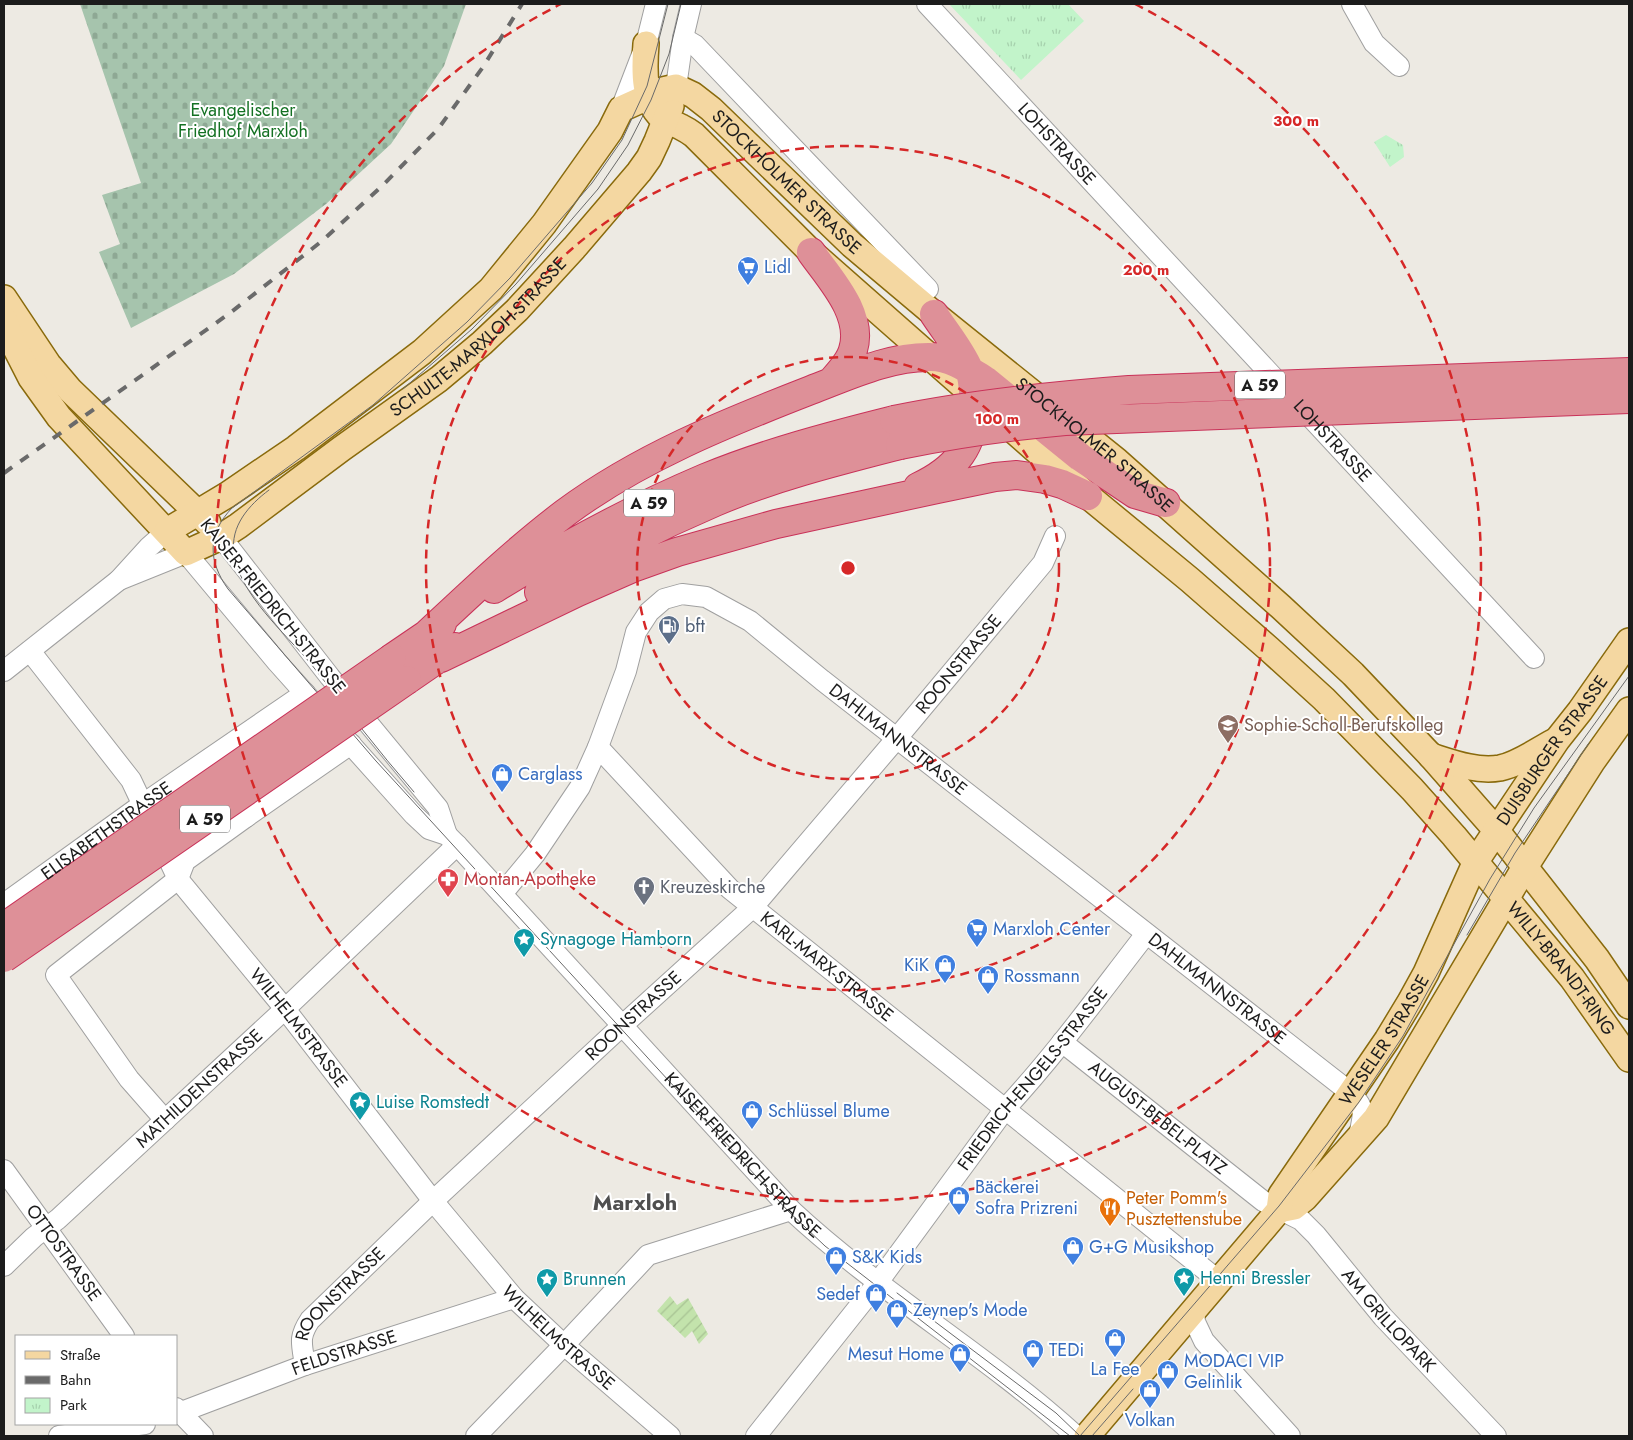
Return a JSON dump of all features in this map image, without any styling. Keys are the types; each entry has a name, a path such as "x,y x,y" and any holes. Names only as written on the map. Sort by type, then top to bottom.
{"highway":[{"path":"811,252 842,296 856,331 853,350 844,367 832,382"},
{"path":"892,499 934,480 952,465 966,448 972,430 971,383 931,302"},
{"path":"426,635 521,548 566,512 619,477 660,455 734,420 832,382 896,361 929,357 951,361 971,383"},
{"name":"A 59","path":"4,927 400,669 441,658 495,620 597,559 651,531 716,501 834,462 946,410 998,402 1129,390 1629,372"},
{"path":"971,383 985,380 1080,457 1136,494 1166,504"},
{"name":"A 59","path":"4,958 400,669 426,635 531,566 587,534 641,507 707,478 766,456 828,436 897,432 950,435 993,428 1065,421 1629,399"},
{"path":"441,658 578,592 635,567 678,552 776,524 995,477 1017,475 1054,481 1088,496"}],"main road":[{"path":"646,44 644,67 650,98 666,121"},
{"path":"621,109 650,98 663,90 676,87"},
{"name":"SCHULTE-MARXLOH-STRASSE","path":"186,553 221,537 439,379 482,343 517,310 574,248 649,158 666,121 676,87"},
{"name":"STOCKHOLMER STRASSE","path":"676,87 693,95 711,109 824,220 931,302 1166,504 1281,607 1353,674 1431,756 1503,838"},
{"name":"SCHULTE-MARXLOH-STRASSE","path":"167,531 227,495 312,436 422,352 491,289 544,224 610,131 621,109"},
{"name":"STOCKHOLMER STRASSE","path":"666,121 681,126 694,135 811,252 929,357"},
{"name":"KAISER-FRIEDRICH-STRASSE","path":"4,298 48,364 70,390 221,537"},
{"name":"KAISER-FRIEDRICH-STRASSE","path":"4,319 12,341 31,378 59,417 186,553"},
{"path":"971,383 1088,496 1190,580 1269,648 1324,699 1412,789 1490,879 1525,867 1592,762 1629,710"},
{"name":"DUISBURGER STRASSE","path":"1490,879 1503,838 1557,740 1580,711 1629,640"},
{"path":"1431,756 1481,769 1500,768 1517,762 1557,740"},
{"name":"WILLY-BRANDT-RING","path":"1503,838 1597,959 1629,1006"},
{"name":"WILLY-BRANDT-RING","path":"1490,879 1572,978 1629,1059"},
{"name":"WESELER STRASSE","path":"1087,1436 1279,1210 1281,1195 1387,1040 1426,973 1490,879"},
{"name":"WESELER STRASSE","path":"1279,1210 1294,1207 1305,1198 1376,1118 1383,1107 1490,879"}],"street":[{"path":"621,109 646,44 656,4"},
{"path":"676,87 683,38 691,4"},
{"name":"LOHSTRASSE","path":"927,4 1534,658"},
{"path":"1352,4 1374,43 1399,66"},
{"name":"STOCKHOLMER STRASSE","path":"683,38 695,45 931,302"},
{"path":"4,671 119,580 147,549 167,531"},
{"name":"ROONSTRASSE","path":"305,1365 301,1341 303,1330 310,1320 433,1201 622,1025 753,907 1043,563 1055,536"},
{"name":"KAISER-FRIEDRICH-STRASSE","path":"221,537 330,677 438,808 452,840 791,1210 823,1240 1017,1387 1076,1436"},
{"path":"119,580 186,553"},
{"name":"KAISER-FRIEDRICH-STRASSE","path":"186,553 229,606 305,693 422,823 452,840"},
{"name":"DAHLMANNSTRASSE","path":"502,894 535,854 580,787 598,747 626,671 636,632 649,612 664,599 682,594 706,597 750,621 1146,934 1357,1084 1364,1118 1359,1136"},
{"name":"WILHELMSTRASSE","path":"30,651 131,780 178,880 284,1009 433,1201 514,1298 564,1346 670,1436"},
{"name":"ELISABETHSTRASSE","path":"4,904 143,804 305,693"},
{"path":"166,1120 129,1079 56,975 178,880 185,861 351,744"},
{"name":"KARL-MARX-STRASSE","path":"598,747 730,890 1005,1108"},
{"path":"210,758 246,817"},
{"name":"MATHILDENSTRASSE","path":"4,1266 166,1120 284,1009 452,840"},
{"name":"FRIEDRICH-ENGELS-STRASSE","path":"756,1436 878,1283 1005,1108 1062,1042 1146,934"},
{"name":"AUGUST-BEBEL-PLATZ","path":"1062,1042 1256,1196 1279,1210"},
{"path":"1357,1084 1368,1101 1383,1107"},
{"path":"1005,1108 1219,1282"},
{"name":"OTTOSTRASSE","path":"4,1170 123,1335"},
{"path":"476,1436 564,1346 648,1255 791,1210"},
{"name":"AM GRILLOPARK","path":"1279,1210 1301,1220 1316,1235 1383,1318 1496,1436"},
{"name":"FELDSTRASSE","path":"178,1411 305,1365 514,1298"},
{"path":"1194,1310 1195,1322 1204,1341 1290,1436"},
{"path":"178,1412 203,1436"},
{"path":"59,1436 138,1425"}],"green space":[{"name":"Evangelischer Friedhof Marxloh","path":"80,4 466,4 444,66 391,144 326,204 234,274 131,328 99,252 120,244 102,195 141,183"},
{"path":"949,4 1068,4 1084,21 1021,80"},
{"path":"1386,135 1403,145 1404,157 1390,167 1374,142"},
{"path":"670,1296 677,1305 688,1298 708,1334 699,1344 692,1331 685,1338 657,1311"}],"tram line":[{"path":"668,4 647,86 622,140 592,183 510,278 467,322 373,405 232,508 224,518 214,538 214,558 221,579 228,589 376,761 788,1211 825,1246 1070,1436"},
{"path":"403,389 472,329 516,284 598,189 628,145 651,100 669,54 681,4"},
{"path":"269,490 248,509 242,517 235,534 234,553 244,583 265,612 311,664 414,792"},
{"path":"1080,1436 1279,1206 1359,1102 1403,1036 1490,879 1534,808 1629,676"},
{"path":"1467,935 1515,853 1589,743"},
{"path":"897,1293 1056,1413 1080,1436"},
{"path":"1092,1436 1133,1389"}],"railway":[{"path":"4,473 230,313 322,241 383,185 438,129 483,67 522,4"}],"place":[{"name":"Lidl","path":"748,286"},
{"name":"bft","path":"669,645"},
{"name":"Sophie-Scholl-Berufskolleg","path":"1228,744"},
{"name":"Carglass","path":"502,793"},
{"name":"Montan-Apotheke","path":"448,898"},
{"name":"Kreuzeskirche","path":"644,906"},
{"name":"Marxloh Center","path":"977,948"},
{"name":"Synagoge Hamborn","path":"524,958"},
{"name":"KiK","path":"945,984"},
{"name":"Rossmann","path":"988,995"},
{"name":"Luise Romstedt","path":"360,1121"},
{"name":"Schlüssel Blume","path":"752,1130"},
{"name":"Bäckerei Sofra Prizreni","path":"959,1216"},
{"name":"Peter Pomm's Pusztettenstube","path":"1110,1227"},
{"name":"G+G Musikshop","path":"1073,1266"},
{"name":"S&K Kids","path":"836,1276"},
{"name":"Henni Bressler","path":"1184,1297"},
{"name":"Brunnen","path":"547,1298"},
{"name":"Sedef","path":"876,1313"},
{"name":"Zeynep's Mode","path":"897,1329"},
{"name":"La Fee","path":"1115,1358"},
{"name":"TEDi","path":"1033,1369"},
{"name":"Mesut Home","path":"960,1373"},
{"name":"MODACI VIP Gelinlik","path":"1168,1390"},
{"name":"Volkan","path":"1150,1409"}],"district":[{"name":"Marxloh","path":"635,1202"}]}
